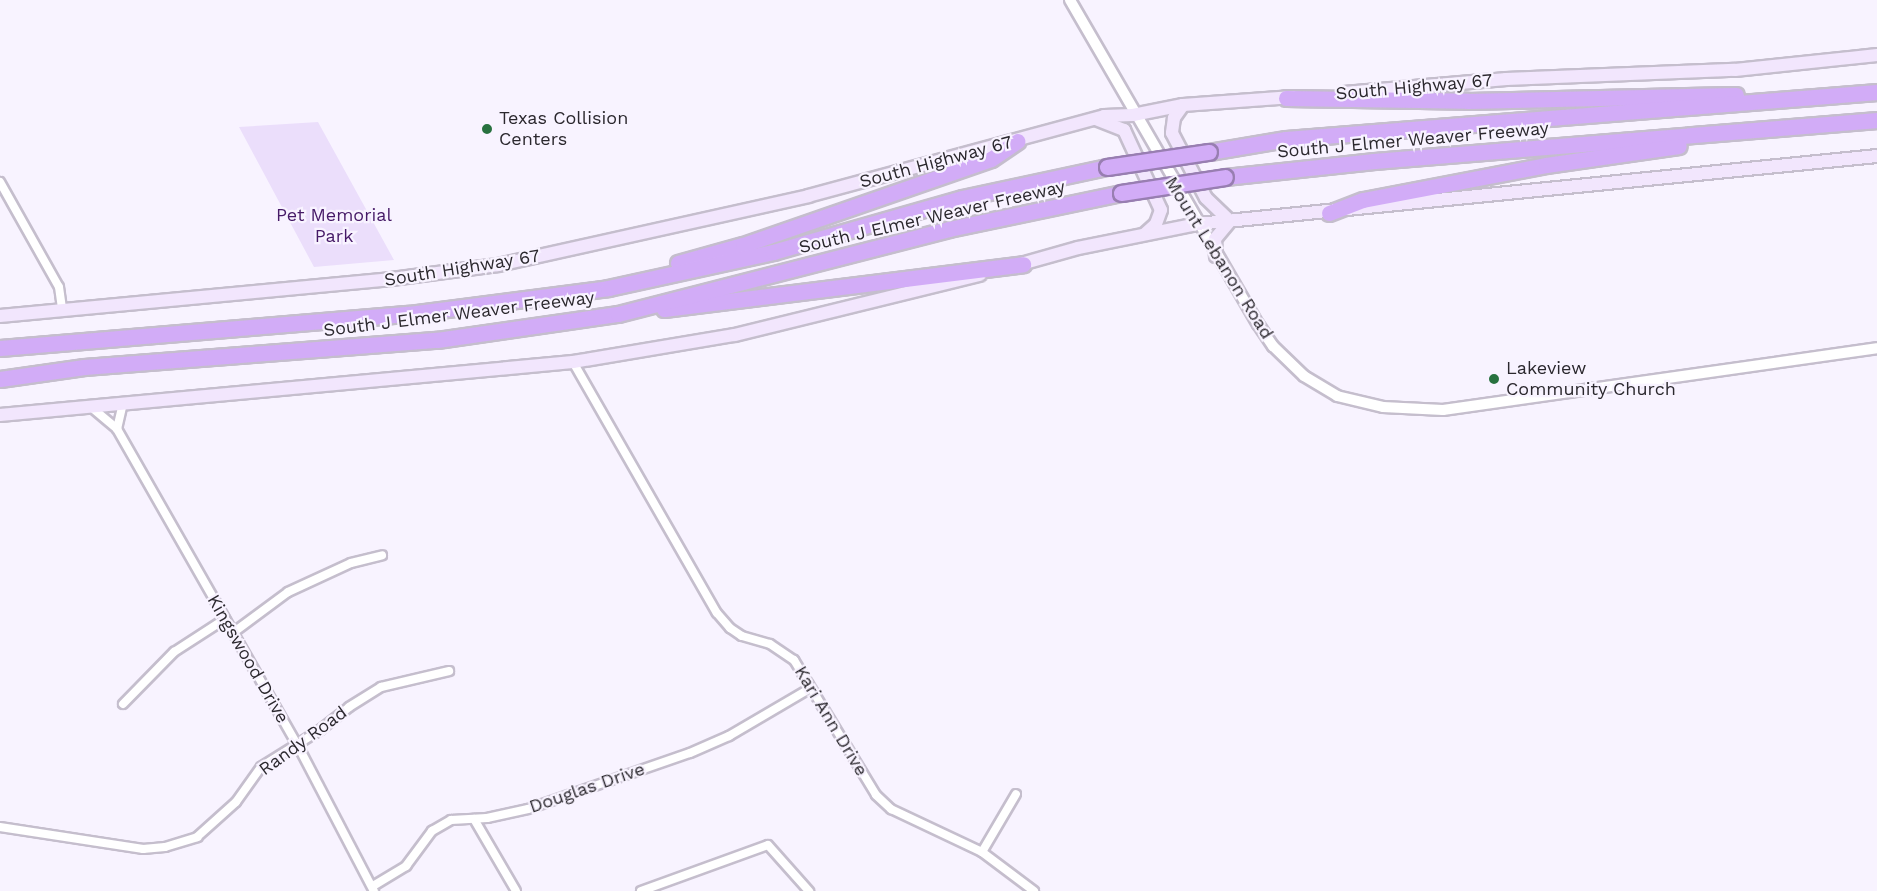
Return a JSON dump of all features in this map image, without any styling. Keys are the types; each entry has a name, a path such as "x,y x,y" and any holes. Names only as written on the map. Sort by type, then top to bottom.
{"highway":[{"name":"South J Elmer Weaver Freeway","path":"0,348 409,314 608,288 772,252 962,198 1107,167 1286,139 1877,92"},
{"path":"1286,98 1468,101 1734,95 1762,102"},
{"name":"South J Elmer Weaver Freeway","path":"0,379 84,367 437,340 646,308 950,229 1121,193 1225,177 1374,161 1877,120"},
{"path":"1329,213 1363,200 1546,165 1774,136 1796,127"},
{"path":"608,288 991,159 1018,141"},
{"path":"646,308 679,310 1023,264"}],"main road":[{"name":"South Highway 67","path":"0,316 62,308 373,282 498,265 808,196 1097,119 1133,115 1183,105 1506,79 1735,70 1877,55"},
{"path":"1183,105 1174,118 1172,132 1206,198 1230,221"},
{"path":"1097,119 1124,130 1161,210 1156,224 1144,235"},
{"path":"0,415 573,362 735,335 1197,224 1329,213 1877,156"},
{"path":"1216,256 1215,239 1230,221"}],"street":[{"name":"Mount Lebanon Road","path":"1070,0 1133,115 1197,224 1274,346 1304,376 1337,396 1383,407 1443,410 1877,348"},
{"path":"0,182 59,287 62,308"},
{"name":"Kari Ann Drive","path":"573,362 717,613 741,636 787,653 876,795 891,809 982,852 1034,891"},
{"path":"117,429 123,404"},
{"name":"Kingswood Drive","path":"89,405 117,429 297,744 374,889"},
{"path":"234,632 288,592 351,563 382,555"},
{"path":"123,704 174,652 225,619"},
{"name":"Randy Road","path":"0,827 131,848 165,848 197,837 212,827 261,767 381,687 449,671"},
{"name":"Douglas Drive","path":"374,889 406,866 441,825 528,809 690,753 729,736 809,689"},
{"path":"982,852 1016,794"},
{"path":"474,819 516,891"},
{"path":"641,891 768,845 809,891"}],"green space":[{"name":"Pet Memorial Park","path":"318,122 394,260 314,267 239,127"}],"place":[{"name":"Texas Collision Centers","path":"487,129"},
{"name":"Lakeview Community Church","path":"1494,379"}]}
